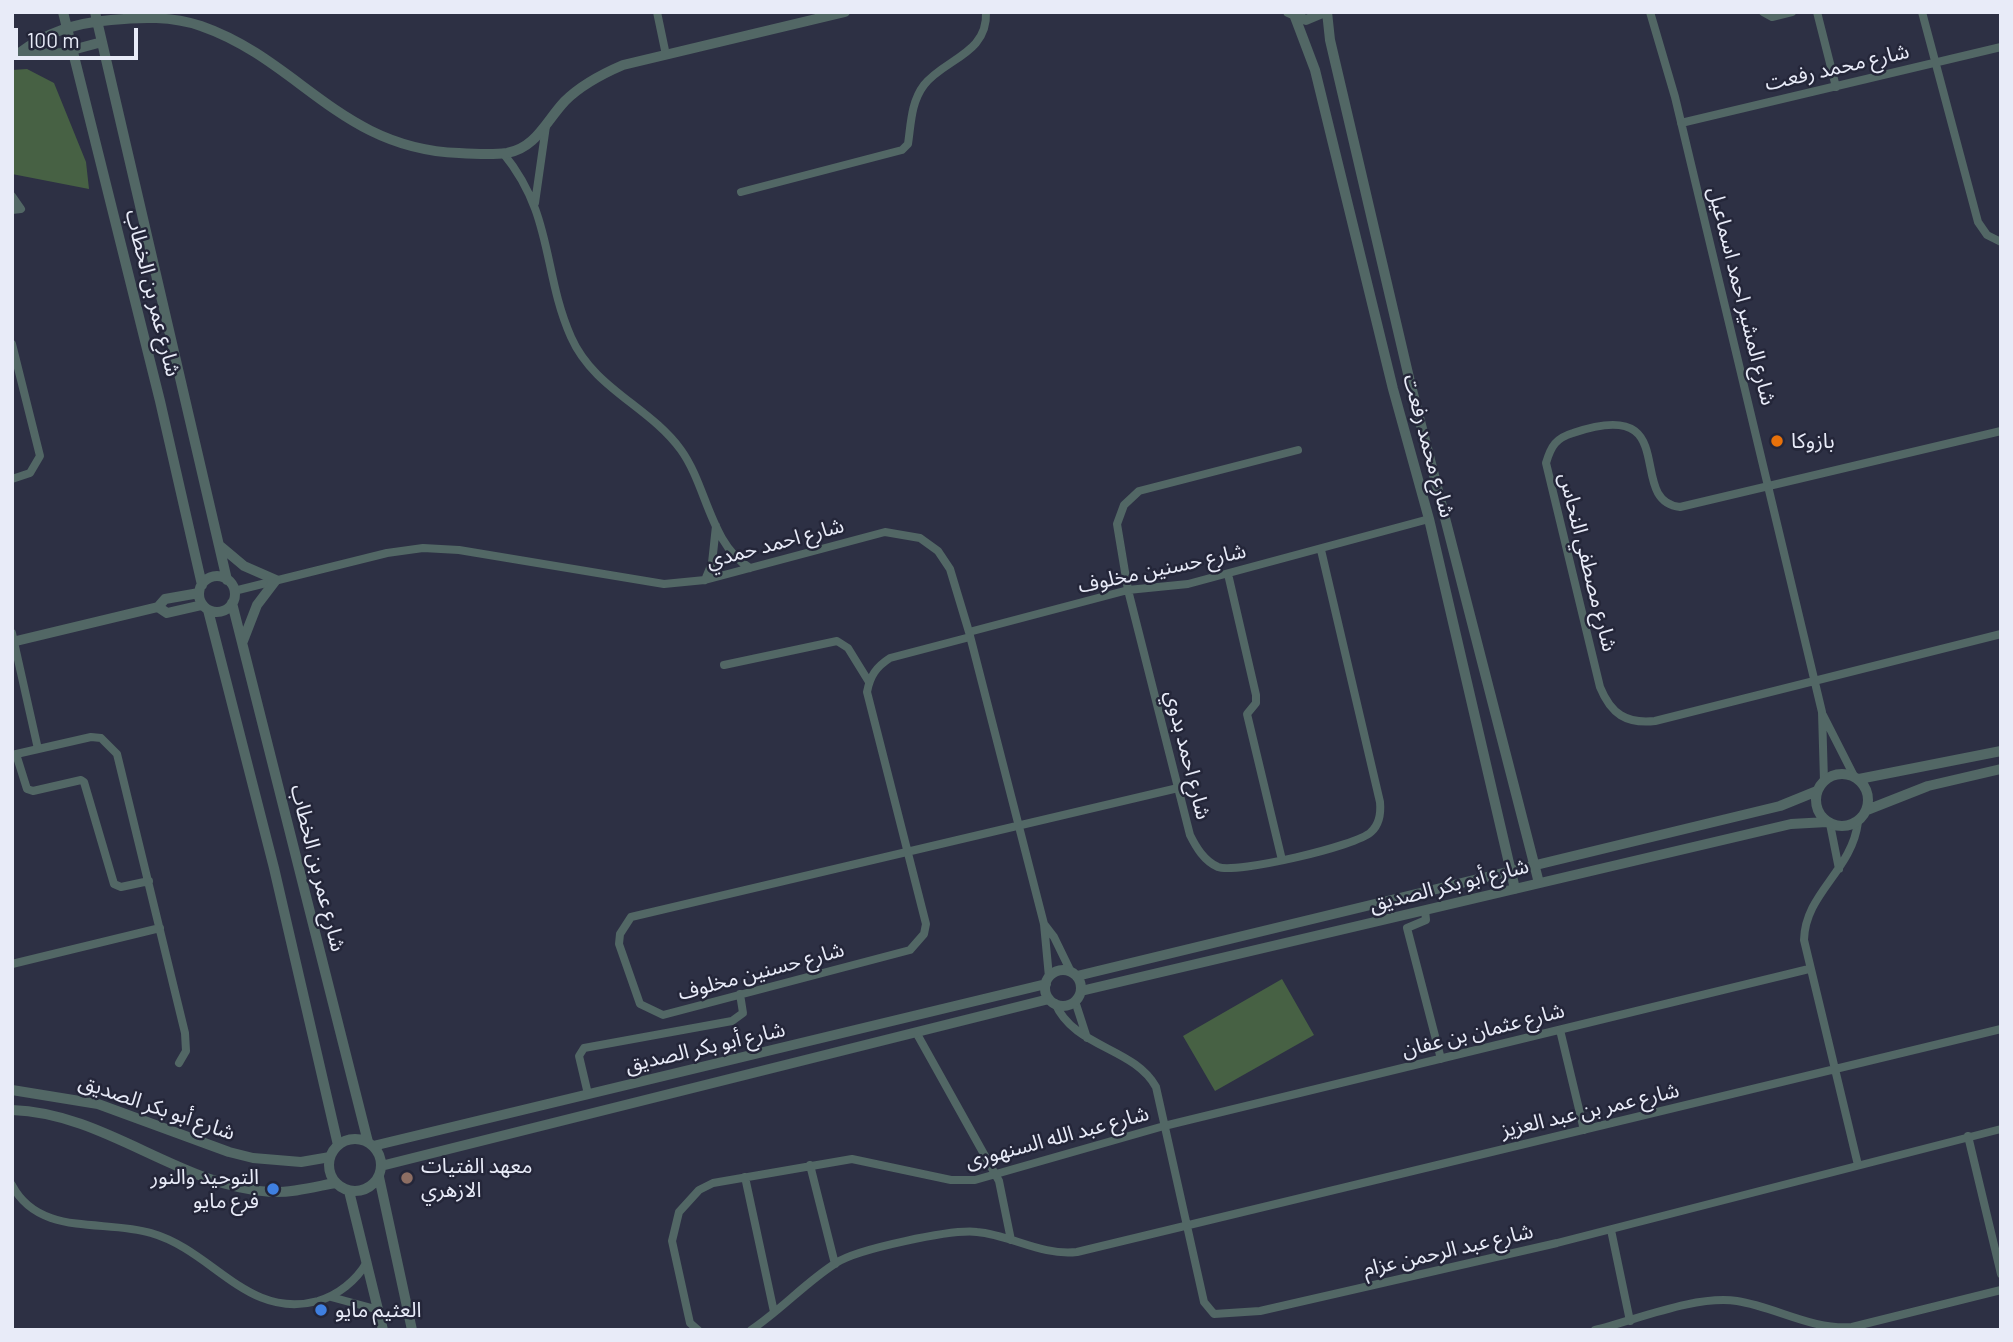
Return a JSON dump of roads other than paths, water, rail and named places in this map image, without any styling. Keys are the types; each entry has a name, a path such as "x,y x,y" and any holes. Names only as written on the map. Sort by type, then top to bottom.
{"street":[{"name":"شارع عمر بن الخطاب","path":"63,12 160,401 201,589"},
{"path":"656,12 666,55"},
{"path":"15,55 38,41 96,17 148,18 200,25 236,43 345,118 387,139 440,152 503,153 530,143 565,101 601,75 623,65 845,12"},
{"path":"741,192 902,150 908,144 918,96 933,76 970,52 984,30 986,12"},
{"path":"1292,15 1312,19 1326,12"},
{"name":"شارع محمد رفعت","path":"1326,12 1330,40 1410,382 1538,883"},
{"name":"شارع المشير احمد اسماعيل","path":"1650,12 1681,123 1813,679 1822,712 1856,778"},
{"path":"1763,12 1772,18 1793,12"},
{"path":"1817,12 1836,87"},
{"path":"1922,12 1978,222 1987,235 2001,242"},
{"name":"شارع محمد رفعت","path":"1292,15 1315,70 1393,389 1429,519 1515,889"},
{"name":"شارع عمر بن الخطاب","path":"96,17 227,580"},
{"path":"15,55 71,51 102,42"},
{"name":"شارع محمد رفعت","path":"1681,123 2001,47"},
{"path":"535,206 539,160 547,124"},
{"path":"503,153 535,206 544,228 564,317 580,354 606,385 646,414 675,441 696,475 716,526 732,555 750,568"},
{"path":"12,196 21,205 20,210 12,210"},
{"path":"13,350 40,447 37,466 17,478"},
{"path":"1389,373 1407,369"},
{"path":"1393,389 1401,383 1410,382"},
{"name":"شارع مصطفي النحاس","path":"1769,486 1690,506 1673,506 1656,488 1640,436 1631,427 1617,423 1563,436 1554,442 1546,463 1600,687 1604,697 1621,718 1640,723 1655,720 1813,679"},
{"path":"1769,486 2001,431"},
{"name":"شارع احمد بدوي","path":"1298,450 1139,491 1124,505 1117,524 1129,590 1190,835 1210,862 1229,869 1282,860 1364,837 1373,831 1381,812 1321,550"},
{"name":"شارع حسنين مخلوف","path":"906,850 631,917 624,925 619,944 635,997 647,1010 663,1015 909,950 918,943 926,924 867,692 869,682 881,664 890,658 1129,590 1172,587 1228,574 1429,519"},
{"path":"705,580 712,563 716,526"},
{"name":"شارع احمد حمدي","path":"234,591 387,553 423,548 458,550 648,583 681,584 885,532 909,533 930,544 945,561 970,634 1016,825 1044,925 1047,980"},
{"path":"218,544 244,566 276,580 252,614 243,643"},
{"path":"1228,574 1256,695 1256,702 1247,714 1282,860"},
{"path":"38,750 13,639 158,607 167,613 205,607 221,612 232,603 234,591 227,580 212,578 201,589 162,600 158,607"},
{"path":"201,589 205,607"},
{"name":"شارع عمر بن الخطاب","path":"232,603 371,1144"},
{"name":"شارع عمر بن الخطاب","path":"205,607 280,892 338,1145"},
{"path":"1813,679 2001,634"},
{"path":"724,665 837,641 848,649 869,682"},
{"name":"شارع المشير احمد اسماعيل","path":"1820,787 1822,712"},
{"path":"149,881 121,887 114,884 84,782 80,780 33,791 27,789 14,755 91,737 100,738 117,754 149,881 185,1033 186,1051 179,1063"},
{"path":"1839,869 1829,823 1817,808 1820,787 1838,774 1856,778 2001,751"},
{"path":"1858,1165 1810,969 1804,940 1806,919 1853,847 1858,822 1867,810 1928,786 2001,769"},
{"path":"1856,778 1867,790 1867,810"},
{"name":"شارع أبو بكر الصديق","path":"1074,974 1780,806 1820,787"},
{"path":"906,850 1178,788"},
{"path":"1829,823 1847,826 1858,822"},
{"name":"شارع أبو بكر الصديق","path":"1078,996 1424,910 1791,824 1829,823"},
{"path":"1424,910 1426,920 1407,928 1441,1059"},
{"name":"شارع احمد حمدي","path":"1044,925 1055,937 1074,974"},
{"path":"12,964 160,928"},
{"name":"شارع عثمان بن عفان","path":"1164,1126 1810,969"},
{"path":"1078,996 1065,1005 1052,1001 1047,980 1061,970 1074,974 1087,1038"},
{"name":"شارع أبو بكر الصديق","path":"371,1144 588,1094 1047,980"},
{"path":"588,1094 579,1056 584,1048 732,1021 743,1013 740,995"},
{"name":"شارع أبو بكر الصديق","path":"380,1171 1052,1001"},
{"name":"شارع عبد الرحمن عزام","path":"1052,1001 1068,1025 1146,1072 1156,1087 1204,1303 1214,1314 1226,1315 1273,1308 1611,1230 2001,1129"},
{"name":"شارع عمر بن عبد العزيز","path":"1186,1225 2001,1029"},
{"path":"1560,1030 1584,1130"},
{"path":"918,1034 995,1175 1011,1240"},
{"name":"شارع أبو بكر الصديق","path":"12,1090 98,1104 229,1152 253,1158 301,1162 330,1157"},
{"name":"شارع أبو بكر الصديق","path":"12,1110 60,1116 87,1124 176,1165 244,1188 287,1191 335,1183"},
{"name":"شارع عبد الله السنهورى","path":"698,1330 690,1323 673,1241 679,1212 699,1190 713,1184 836,1160 869,1161 962,1181 995,1175 1164,1126"},
{"path":"1968,1136 2001,1274"},
{"path":"380,1171 363,1190 349,1191 335,1183 330,1173 330,1157 338,1145 351,1139 371,1144 380,1171 412,1330"},
{"path":"810,1164 835,1264"},
{"path":"745,1177 774,1312"},
{"path":"12,1185 26,1206 51,1219 136,1230 173,1241 267,1302 300,1306 331,1297 361,1272 368,1261"},
{"path":"349,1191 383,1330"},
{"path":"751,1330 850,1255 953,1232 977,1232 1050,1252 1068,1253 1186,1225"},
{"path":"1611,1230 1630,1321"},
{"path":"1595,1330 1719,1300 1748,1303 1828,1327 1852,1327 2001,1290"},
{"path":"331,1297 379,1310"}],"place":[{"name":"بازوكا","path":"1777,441"},
{"name":"معهد الفتيات الازهري","path":"407,1178"},
{"name":"التوحيد والنور فرع مايو","path":"273,1189"},
{"name":"العثيم مايو","path":"321,1310"}]}
